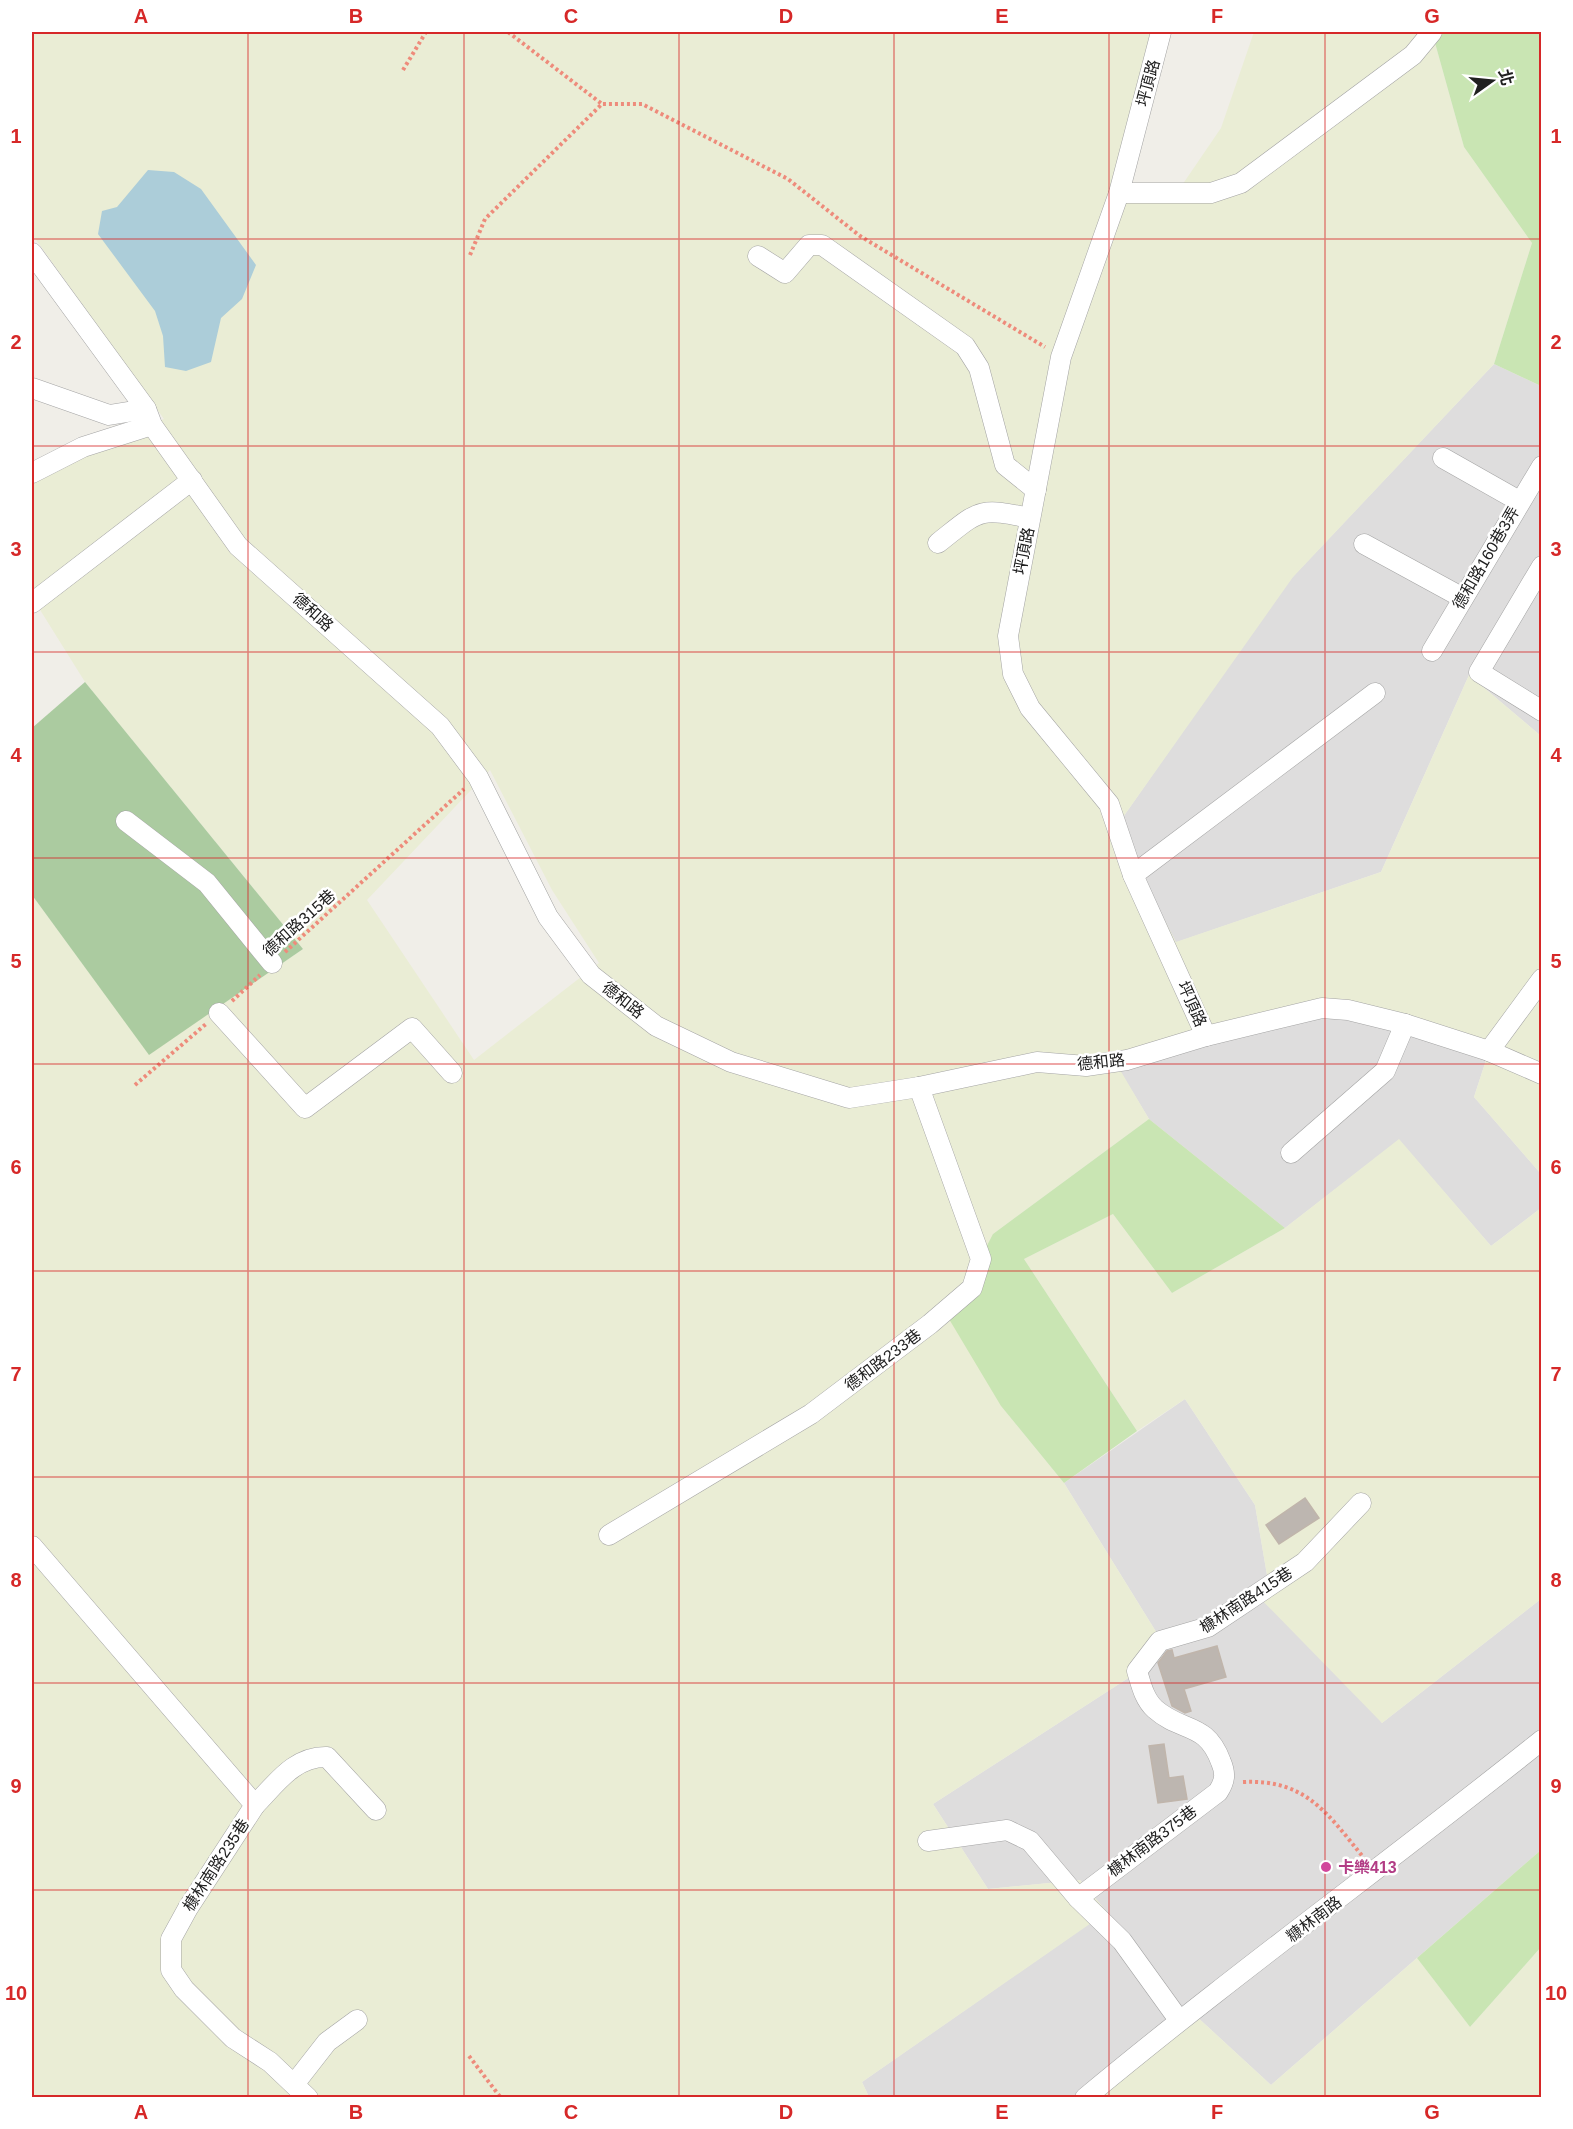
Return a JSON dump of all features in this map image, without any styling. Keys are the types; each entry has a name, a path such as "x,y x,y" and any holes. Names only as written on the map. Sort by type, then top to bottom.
{"street":[{"name":"坪頂路","path":"1161,32 1119,193 1061,357 1009,627 1009,655 1013,674 1030,708 1109,804 1133,875 1206,1036"},
{"path":"1119,193 1211,193 1240,183 1413,55 1432,32"},
{"path":"759,256 785,273 809,245 822,244 965,346 979,368 1005,465 1036,490"},
{"name":"德和路","path":"32,253 238,546 440,726 478,777 548,917 591,975 656,1026 731,1062 849,1098 919,1087 1037,1062 1086,1066 1127,1060 1206,1036 1322,1008 1348,1010 1405,1024 1489,1051 1542,1074"},
{"path":"32,387 109,415 149,417"},
{"path":"32,473 149,417"},
{"path":"1443,458 1519,501"},
{"name":"德和路160巷3弄","path":"1432,651 1519,501 1542,466"},
{"path":"32,603 192,480"},
{"path":"938,543 975,513 996,511 1030,518"},
{"path":"1364,544 1462,598"},
{"path":"1542,566 1479,672 1542,711"},
{"path":"1133,875 1375,693"},
{"path":"126,821 207,884 272,963"},
{"path":"1489,1051 1542,979"},
{"path":"219,1013 304,1108 412,1028 452,1073"},
{"path":"1292,1154 1385,1071 1405,1024"},
{"name":"德和路233巷","path":"609,1535 811,1414 930,1324 972,1288 981,1259 919,1087"},
{"name":"槺林南路415巷","path":"1224,1782 1225,1772 1216,1749 1206,1734 1173,1720 1154,1708 1143,1693 1137,1671 1160,1641 1208,1627 1305,1562 1361,1503"},
{"name":"槺林南路235巷","path":"32,1546 255,1805 188,1908 171,1940 171,1970 184,1989 232,2038 270,2062 301,2090"},
{"name":"糠林南路","path":"1085,2097 1179,2020 1376,1872 1542,1740"},
{"path":"255,1805 296,1764 327,1757 376,1810"},
{"name":"槺林南路375巷","path":"1078,1898 1218,1792 1224,1782"},
{"path":"928,1841 1007,1830 1030,1841 1078,1898 1122,1941 1179,2020"},
{"path":"301,2090 327,2042 357,2020"}],"path":[{"path":"403,70 426,32"},
{"path":"508,32 602,104 642,104 788,179 860,236 1061,357"},
{"path":"470,255 484,219 602,104"},
{"name":"德和路315巷","path":"135,1085 219,1013 478,777"},
{"path":"1224,1782 1262,1781 1298,1790 1331,1817 1376,1872"},
{"path":"469,2056 501,2097"}],"shaded area":[{"path":"1494,364 1541,386 1541,736 1469,675 1381,872 1174,943 1142,876 1121,820 1286,584"},
{"path":"1321,1007 1489,1051 1474,1097 1541,1174 1541,1208 1491,1246 1399,1140 1285,1228 1149,1119 1112,1058"},
{"path":"1185,1399 1255,1505 1267,1575 1382,1723 1541,1599 1541,1850 1271,2085 1195,2015 1088,2097 869,2097 862,2082 1106,1912 1080,1880 988,1889 933,1804 1150,1664 1163,1643 1064,1483"}],"green space":[{"path":"32,32 1166,32 1119,193 1176,194 1221,128 1254,32 1432,32 1464,147 1532,243 1494,364 1293,577 1121,820 1142,876 1176,942 1381,872 1469,675 1541,736 1541,1174 1474,1097 1489,1051 1321,1007 1113,1058 1149,1119 993,1234 1001,1406 1064,1483 1163,1643 1150,1664 933,1804 988,1889 1080,1880 1107,1912 862,2082 869,2097 32,2097 32,895 149,1054 303,949 85,682 32,597 32,470 83,447 164,419 32,234","holes":["490,770 552,890 599,963 474,1060 367,900"]},
{"path":"1432,32 1541,32 1541,386 1494,364 1532,243 1464,147"},
{"path":"85,682 303,949 149,1055 32,895 32,728"},
{"path":"1149,1119 1285,1228 1172,1293 1113,1214 1024,1259 1137,1431 1064,1483 1001,1406 949,1319 993,1234"},
{"path":"1399,1139 1491,1246 1541,1208 1541,1599 1382,1723 1255,1593 1267,1575 1255,1505 1185,1399 1137,1431 1024,1259 1113,1214 1172,1293 1285,1228"},
{"path":"1541,1850 1541,1947 1470,2027 1417,1958"},
{"path":"1541,1947 1541,2097 1083,2098 1195,2015 1271,2085 1417,1958 1470,2027"}],"water":[{"path":"148,170 174,172 201,189 256,265 242,299 221,318 211,362 186,371 165,367 163,336 155,311 98,234 102,211 117,207"}],"building":[{"path":"1305,1498 1319,1518 1279,1544 1266,1525"},
{"path":"1217,1646 1226,1677 1184,1689 1191,1711 1185,1713 1172,1706 1158,1663 1167,1651 1172,1650 1174,1658"},
{"path":"1164,1744 1169,1778 1183,1776 1187,1799 1158,1803 1149,1746"}],"place":[{"name":"卡樂413","path":"1326,1867"}]}
